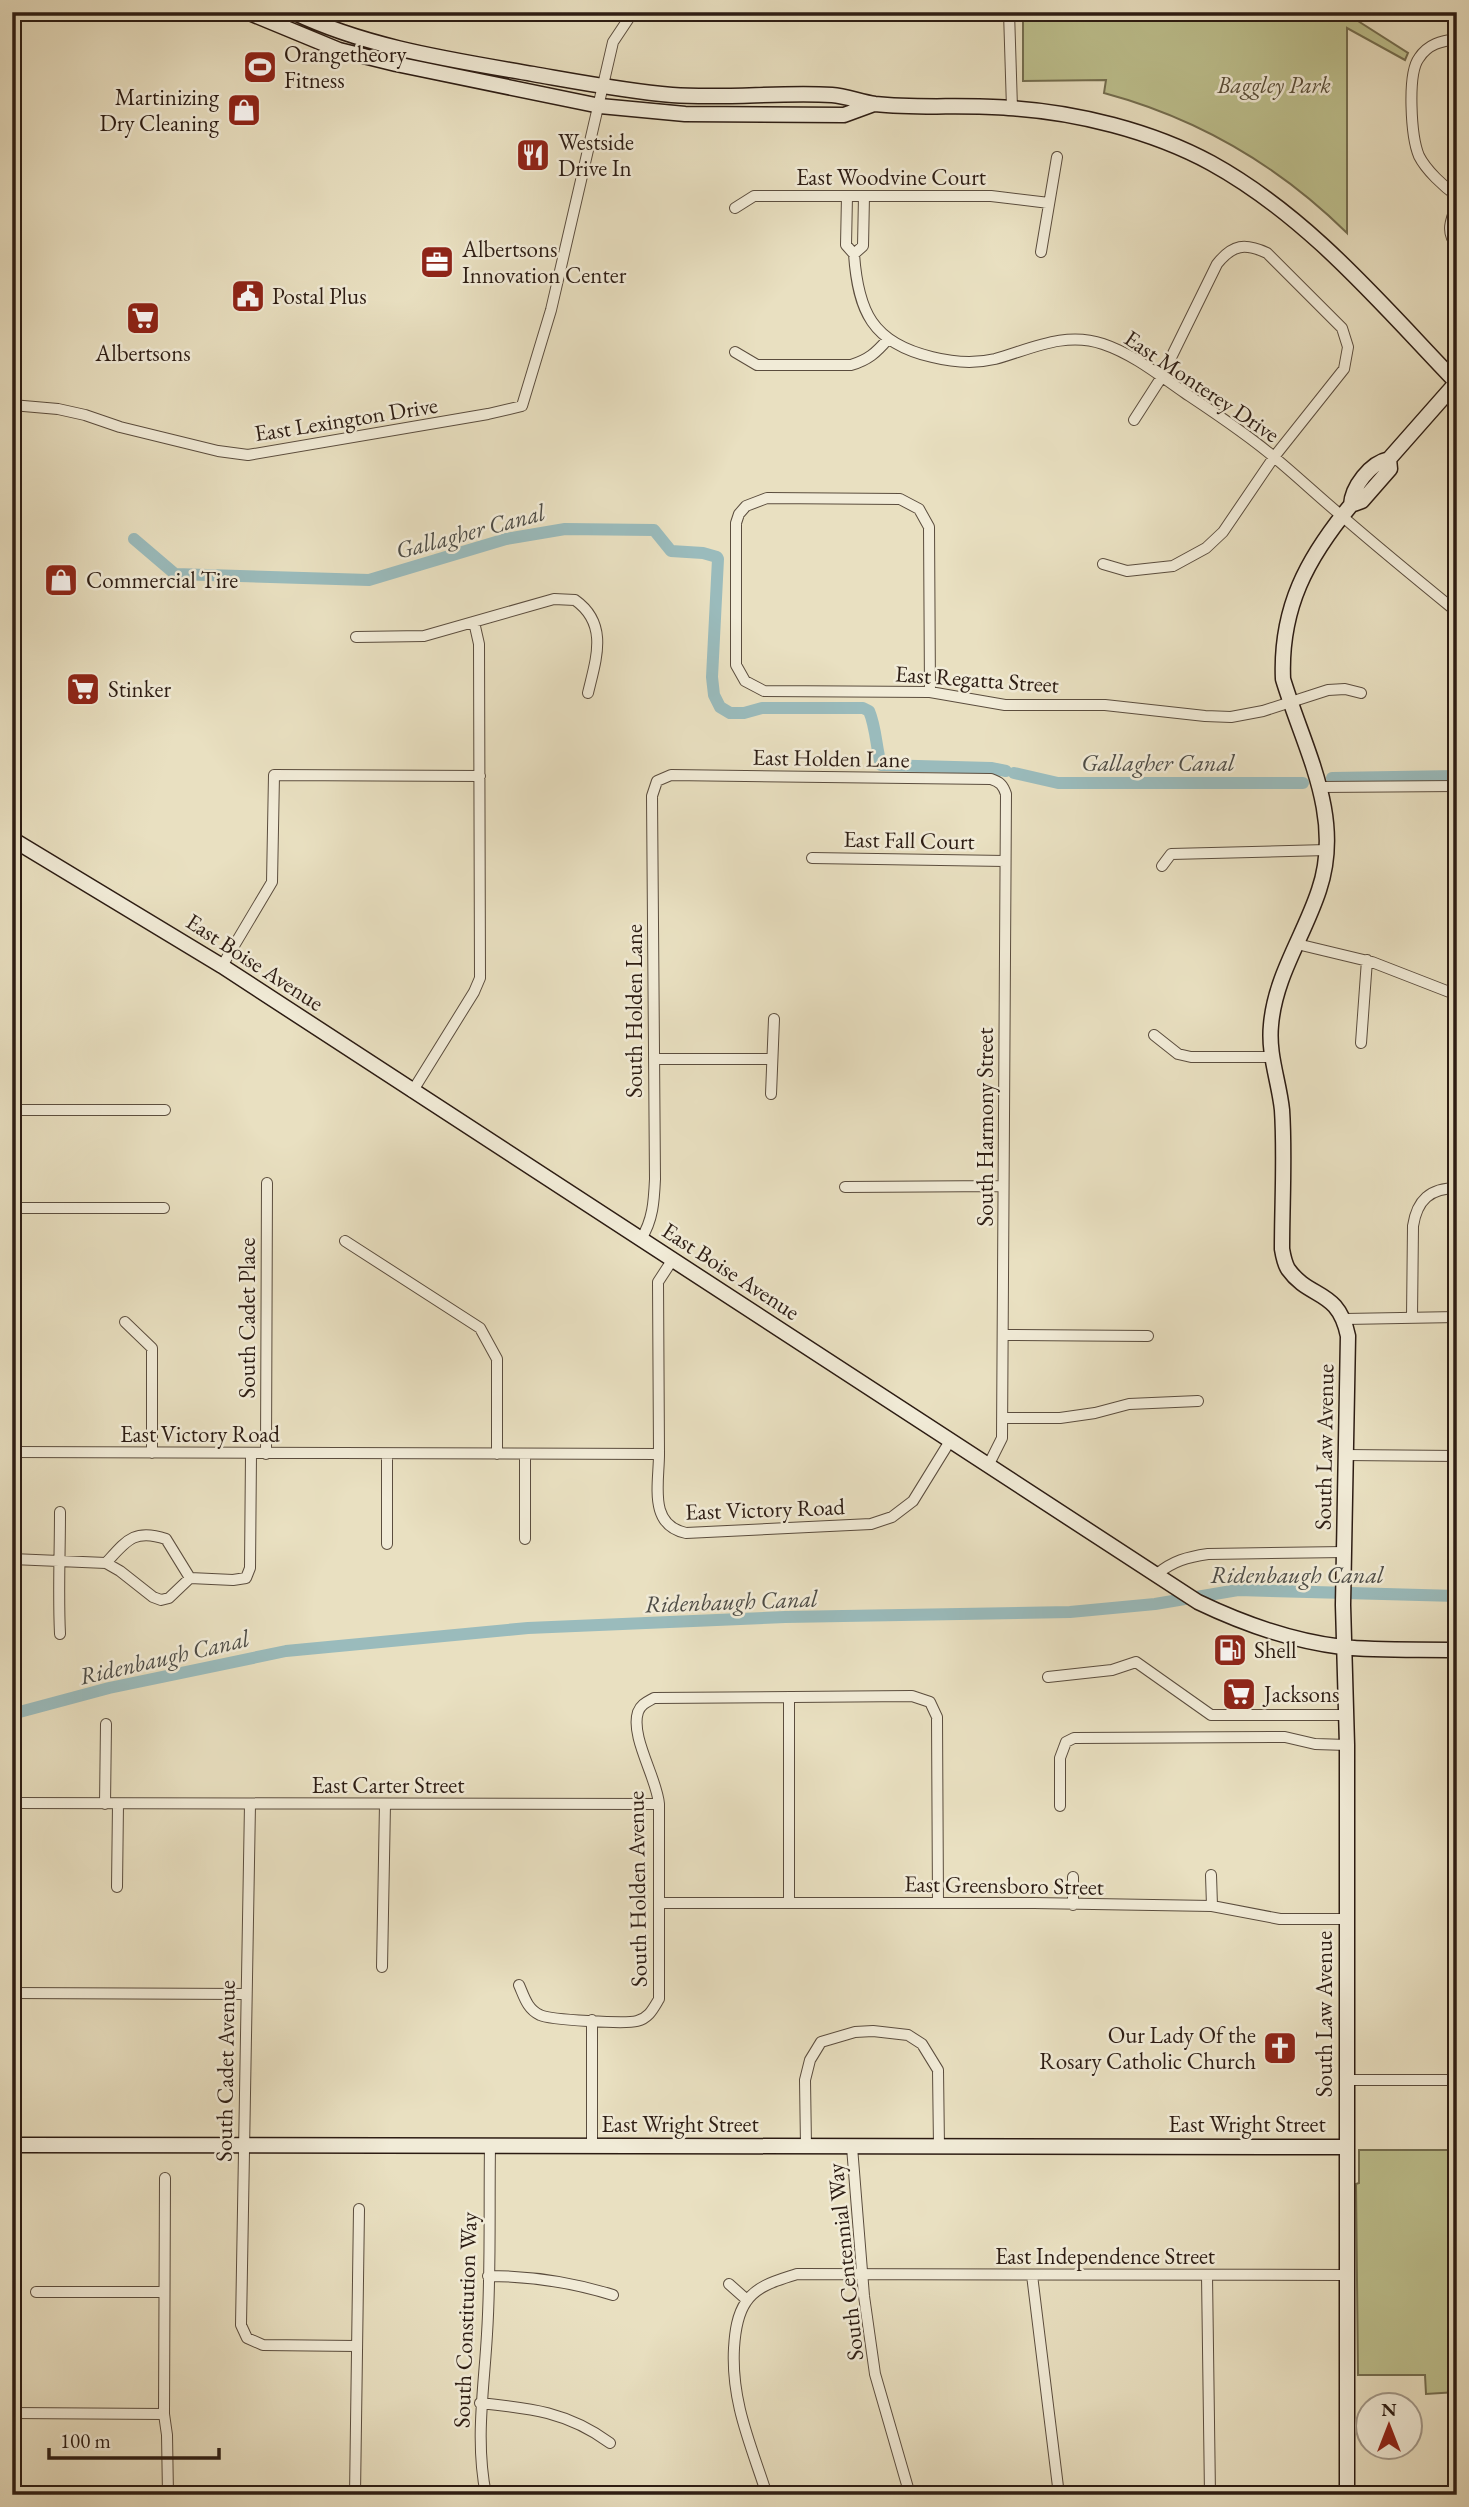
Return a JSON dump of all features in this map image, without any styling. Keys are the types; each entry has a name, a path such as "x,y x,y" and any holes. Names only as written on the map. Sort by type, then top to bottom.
{"street":[{"path":"247,12 339,50 600,106 685,114 844,115 876,104"},
{"path":"293,12 327,27 384,45 604,86 673,95 834,95 876,104 1012,108 1108,123 1182,149 1212,163 1279,206 1338,259 1457,383 1389,459 1378,461 1352,492 1346,511 1309,561 1293,602 1283,660 1283,679 1321,787 1326,817 1327,850 1325,872 1318,893 1278,985 1270,1029 1271,1057 1282,1108 1282,1248 1288,1269 1306,1285 1330,1300 1345,1319 1457,1317"},
{"path":"600,106 613,42 633,12"},
{"path":"823,12 879,15 904,12"},
{"path":"1009,12 1012,108"},
{"path":"1457,39 1440,41 1418,59 1414,69 1413,124 1420,157 1457,196"},
{"name":"East Lexington Drive","path":"12,405 58,409 132,430 248,455 522,406 551,310 600,106"},
{"path":"1041,252 1057,158"},
{"name":"East Woodvine Court","path":"735,208 754,196 991,196 1049,203"},
{"name":"East Monterey Drive","path":"847,196 846,245 854,254 856,286 873,323 888,340 911,352 950,361 993,359 1039,344 1068,340 1101,343 1129,356 1346,511 1457,612"},
{"name":"East Monterey Drive","path":"854,254 863,246 864,196"},
{"path":"1457,204 1450,226 1450,236 1457,246"},
{"path":"1103,564 1127,571 1173,566 1206,548 1223,532 1274,457 1344,369 1348,347 1342,328 1267,253 1251,247 1237,247 1224,255 1217,264 1161,377 1134,420"},
{"path":"735,352 757,365 851,365 875,355 888,340"},
{"name":"East Regatta Street","path":"930,692 929,527 919,509 900,499 767,498 746,506 736,523 736,666 745,681 764,691 930,692 1005,705 1105,705 1205,716 1247,715 1328,690 1345,689 1361,693"},
{"path":"356,637 424,636 554,600 575,600 593,618 596,631 596,659 588,693"},
{"path":"412,1092 480,978 479,644 474,622"},
{"path":"222,966 272,882 274,775 480,776"},
{"name":"East Holden Lane","path":"657,781 671,775 991,779 1004,786"},
{"name":"South Holden Lane","path":"641,1239 648,1229 653,1209 652,796 657,781"},
{"name":"South Harmony Street","path":"988,1466 1002,1438 1004,786"},
{"path":"1321,787 1457,786"},
{"name":"East Boise Avenue","path":"12,839 222,966 1198,1602 1234,1620 1275,1634 1345,1647 1457,1650"},
{"path":"1162,866 1171,854 1327,850"},
{"name":"East Fall Court","path":"812,858 1005,860"},
{"path":"1297,944 1367,960 1457,995"},
{"path":"1362,1043 1367,960"},
{"path":"771,1094 774,1019"},
{"path":"1154,1035 1178,1054 1191,1057 1271,1057"},
{"path":"654,1059 772,1059"},
{"path":"12,1110 165,1110"},
{"name":"South Cadet Place","path":"266,1454 267,1183"},
{"path":"845,1187 1003,1186"},
{"path":"1412,1317 1415,1212 1424,1198 1437,1191 1457,1188"},
{"path":"12,1208 164,1208"},
{"path":"345,1241 480,1328 497,1359 497,1454"},
{"path":"659,1454 658,1282 673,1259"},
{"name":"South Law Avenue","path":"1345,1319 1349,1336 1343,1582 1347,1745 1347,2495"},
{"path":"125,1322 152,1348 152,1453"},
{"path":"1003,1335 1148,1336"},
{"path":"1002,1418 1060,1418 1129,1404 1198,1401"},
{"name":"East Victory Road","path":"12,1452 659,1454 661,1518 675,1531 699,1533 871,1524 882,1521 913,1501 950,1441"},
{"path":"12,1559 106,1563 161,1600 169,1598 190,1578 246,1578 250,1568 251,1454"},
{"path":"387,1454 387,1544"},
{"path":"525,1454 525,1539"},
{"path":"1346,1455 1457,1457"},
{"path":"60,1512 57,1587 60,1634"},
{"path":"106,1563 126,1541 150,1533 166,1539 190,1578"},
{"path":"1157,1574 1171,1563 1208,1554 1345,1552"},
{"path":"1048,1676 1112,1670 1136,1662 1211,1715 1346,1715"},
{"path":"789,1903 789,1697 912,1696 930,1702 937,1717 938,1903"},
{"name":"South Holden Avenue","path":"519,1985 527,2005 539,2015 552,2018 636,2022 651,2013 659,1999 659,1804 658,1791 638,1733 637,1714 643,1704 654,1698 789,1697"},
{"path":"105,1804 106,1724"},
{"path":"1060,1806 1060,1758 1066,1742 1074,1738 1285,1737 1315,1744 1347,1745"},
{"name":"East Carter Street","path":"12,1803 659,1804"},
{"path":"117,1887 118,1804"},
{"name":"South Cadet Avenue","path":"250,1804 241,2325 247,2338 263,2345 356,2346"},
{"path":"382,1967 385,1804"},
{"path":"1211,1875 1212,1906"},
{"path":"1073,1877 1073,1905"},
{"name":"East Greensboro Street","path":"659,1903 1212,1906 1280,1919 1347,1919"},
{"path":"12,1993 246,1994"},
{"path":"592,2020 592,2146"},
{"path":"806,2146 805,2080 810,2060 821,2042 855,2032 873,2031 908,2035 922,2044 938,2070 939,2147"},
{"path":"1347,2080 1457,2080"},
{"name":"East Wright Street","path":"12,2146 1347,2147"},
{"name":"South Constitution Way","path":"486,2495 479,2445 487,2334 490,2146"},
{"name":"South Centennial Way","path":"852,2147 862,2274 875,2374 910,2495"},
{"path":"165,2178 164,2414 168,2495"},
{"path":"355,2495 359,2209"},
{"name":"East Independence Street","path":"747,2300 768,2283 797,2274 1347,2275"},
{"path":"1032,2275 1059,2495"},
{"path":"1207,2275 1210,2495"},
{"path":"488,2276 534,2277 613,2295"},
{"path":"729,2284 747,2300 738,2318 733,2372 737,2402 767,2495"},
{"path":"36,2292 164,2292"},
{"path":"480,2403 534,2409 562,2416 592,2430 610,2443"},
{"path":"12,2413 164,2414"}],"green space":[{"name":"Baggley Park","path":"1023,12 1358,12 1358,21 1408,53 1405,60 1347,28 1347,233 1293,186 1265,166 1235,147 1172,116 1104,93 1106,80 1023,81"},
{"path":"1359,2150 1457,2150 1457,2392 1426,2394 1425,2375 1358,2375 1356,2184 1359,2183"}],"waterway":[{"name":"Gallagher Canal","path":"134,539 175,574 369,580 506,539 565,529 654,530 671,551 703,553 718,559 712,677 714,695 720,707 730,713 744,713 762,708 863,708 869,711 871,717 881,765 991,768 1006,771"},
{"name":"Gallagher Canal","path":"1014,773 1058,783 1303,783"},
{"name":"Gallagher Canal","path":"1332,778 1457,776"},
{"name":"Ridenbaugh Canal","path":"12,1714 109,1688 286,1651 528,1628 785,1617 1070,1612 1155,1604 1238,1590 1457,1596"}],"place":[{"name":"Orangetheory Fitness","path":"260,67"},
{"name":"Martinizing Dry Cleaning","path":"244,110"},
{"name":"Westside Drive In","path":"533,155"},
{"name":"Albertsons Innovation Center","path":"437,262"},
{"name":"Postal Plus","path":"248,296"},
{"name":"Albertsons","path":"143,318"},
{"name":"Commercial Tire","path":"61,580"},
{"name":"Stinker","path":"83,689"},
{"name":"Shell","path":"1230,1650"},
{"name":"Jacksons","path":"1239,1694"},
{"name":"Our Lady Of the Rosary Catholic Church","path":"1280,2048"}]}
